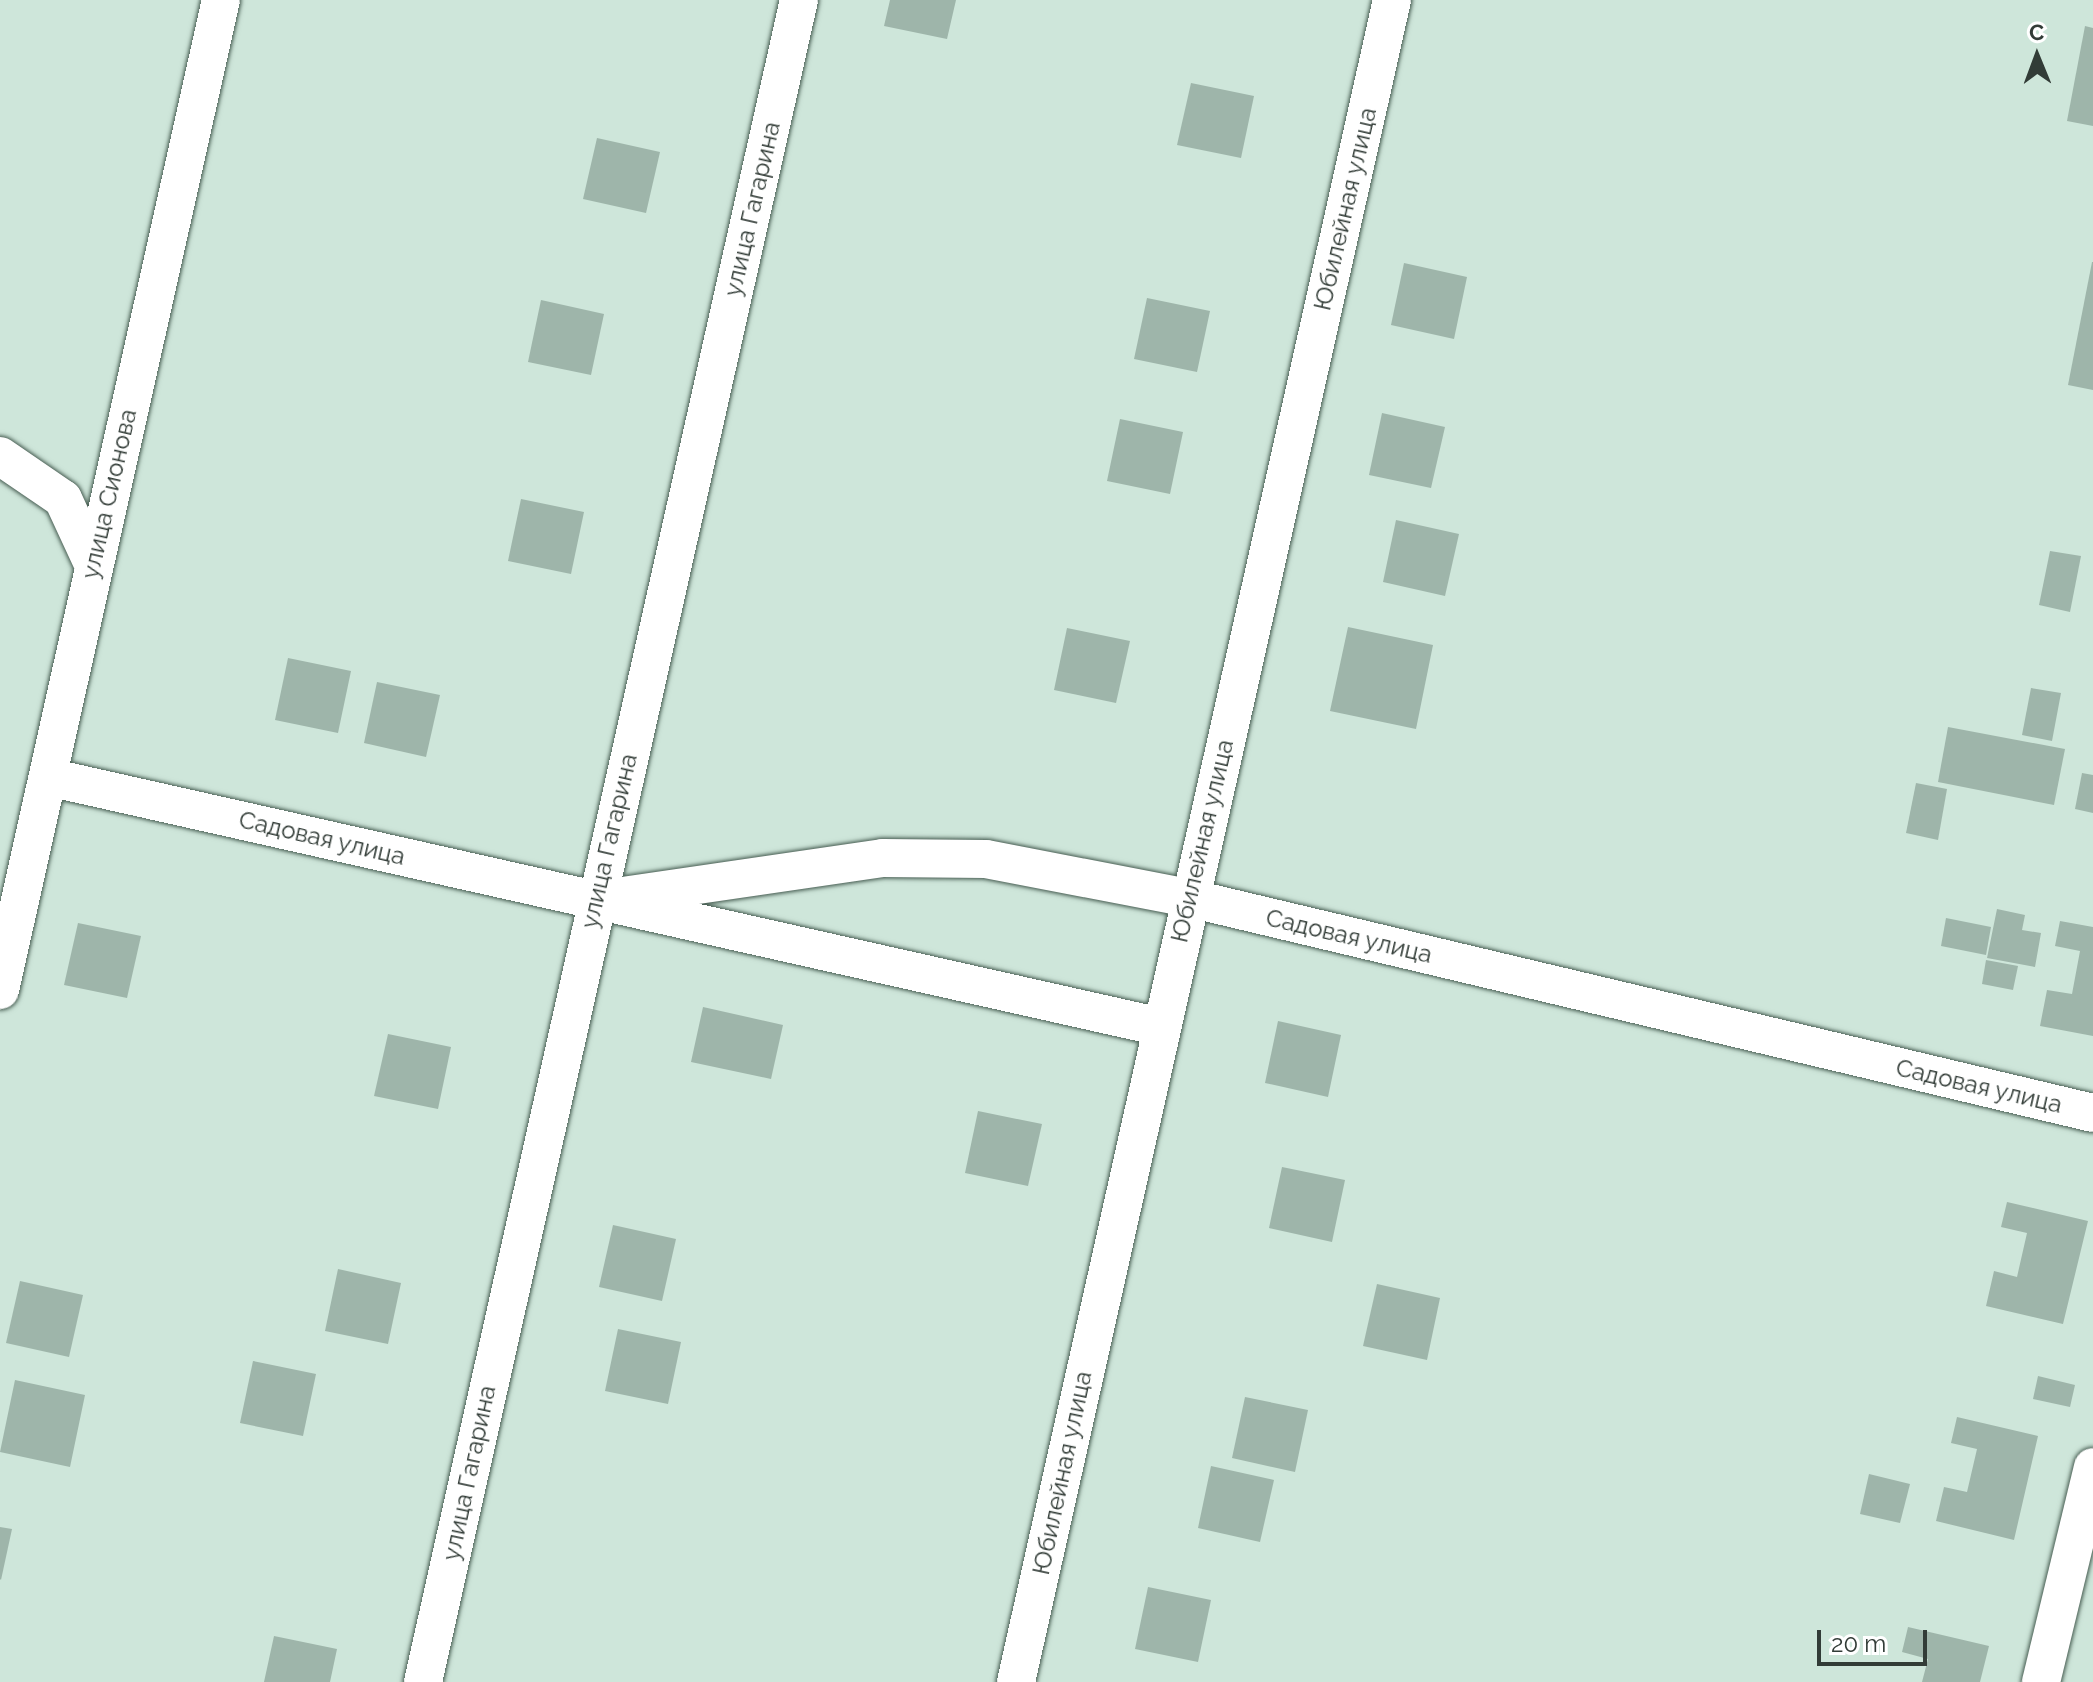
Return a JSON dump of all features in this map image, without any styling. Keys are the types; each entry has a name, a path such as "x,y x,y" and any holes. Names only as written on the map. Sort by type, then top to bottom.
{"street":[{"name":"улица Сионова","path":"0,990 221,0"},
{"name":"улица Гагарина","path":"423,1682 595,900 799,0"},
{"name":"Юбилейная улица","path":"1016,1682 1392,0"},
{"path":"0,456 63,499 93,564"},
{"name":"Садовая улица","path":"48,777 1161,1027"},
{"name":"Садовая улица","path":"595,900 883,858 986,859 1189,898 2093,1113"},
{"path":"2041,1682 2093,1467"}],"building":[{"path":"890,0 956,0 947,39 884,26"},
{"path":"2085,26 2093,28 2093,126 2067,121"},
{"path":"1191,83 1254,96 1241,158 1177,145"},
{"path":"597,138 660,152 646,213 583,199"},
{"path":"2093,262 2093,390 2068,385"},
{"path":"1404,263 1467,277 1454,339 1391,325"},
{"path":"1147,298 1210,311 1197,372 1134,359"},
{"path":"541,300 604,314 591,375 528,362"},
{"path":"1382,413 1445,427 1431,488 1369,475"},
{"path":"1120,419 1183,432 1170,494 1107,481"},
{"path":"521,499 584,512 571,574 508,561"},
{"path":"1396,520 1459,534 1445,596 1383,582"},
{"path":"2050,551 2081,556 2070,612 2039,605"},
{"path":"1348,627 1433,645 1416,729 1330,711"},
{"path":"1067,628 1130,641 1116,703 1054,690"},
{"path":"288,658 351,671 338,733 275,720"},
{"path":"377,682 440,695 426,757 364,743"},
{"path":"2031,688 2061,693 2052,741 2022,735"},
{"path":"1948,727 2065,749 2054,805 1938,782"},
{"path":"2082,773 2093,775 2093,813 2075,809"},
{"path":"1916,783 1947,789 1938,840 1906,833"},
{"path":"1997,909 2025,915 2022,930 2041,933 2035,967 1987,958"},
{"path":"1946,918 1991,927 1986,955 1941,946"},
{"path":"2060,921 2093,927 2093,1036 2040,1026 2047,990 2072,994 2080,951 2055,946"},
{"path":"78,923 141,936 127,998 64,985"},
{"path":"1986,960 2018,966 2013,990 1982,984"},
{"path":"703,1007 783,1025 771,1079 691,1062"},
{"path":"1278,1021 1341,1035 1328,1097 1265,1083"},
{"path":"388,1034 451,1047 438,1109 374,1096"},
{"path":"978,1111 1042,1124 1028,1186 965,1173"},
{"path":"1282,1167 1345,1180 1332,1242 1269,1228"},
{"path":"2007,1202 2088,1221 2063,1324 1986,1306 1994,1271 2017,1277 2027,1233 2001,1227"},
{"path":"613,1225 676,1239 662,1301 599,1287"},
{"path":"338,1269 401,1283 388,1344 325,1331"},
{"path":"20,1281 83,1295 69,1357 6,1343"},
{"path":"1377,1284 1440,1298 1427,1360 1363,1346"},
{"path":"618,1329 681,1342 668,1404 605,1391"},
{"path":"253,1361 316,1374 303,1436 240,1423"},
{"path":"2038,1376 2075,1385 2070,1407 2033,1399"},
{"path":"15,1380 85,1395 70,1467 0,1452"},
{"path":"1245,1397 1308,1410 1295,1472 1232,1458"},
{"path":"1957,1417 2038,1436 2014,1540 1936,1521 1944,1487 1967,1492 1977,1449 1951,1443"},
{"path":"1211,1466 1274,1480 1260,1542 1198,1528"},
{"path":"1869,1474 1910,1484 1900,1523 1860,1514"},
{"path":"0,1527 12,1529 1,1580 0,1579"},
{"path":"1148,1587 1211,1600 1198,1662 1135,1649"},
{"path":"1908,1627 1989,1646 1980,1682 1922,1682 1928,1659 1902,1652"},
{"path":"274,1636 337,1649 330,1682 264,1682"}]}
